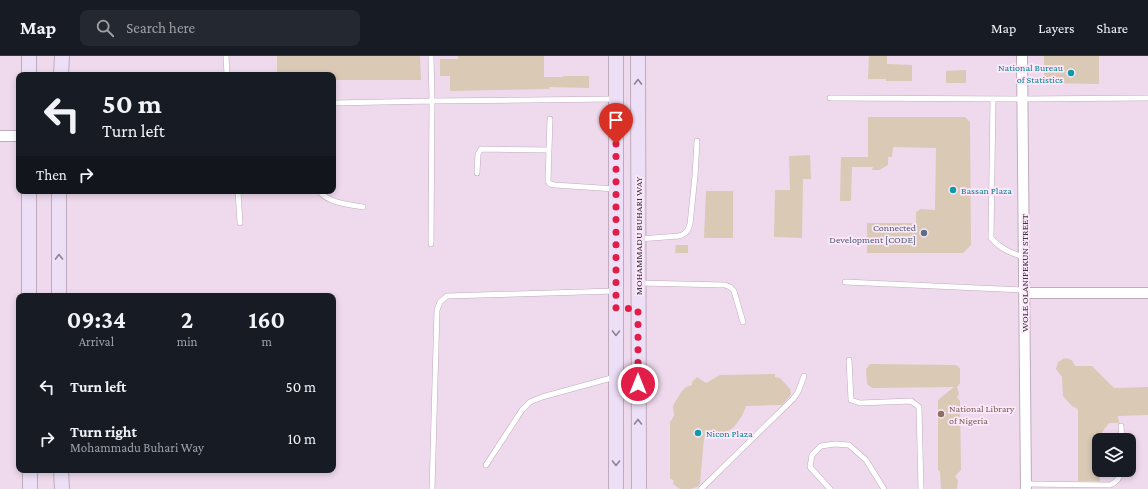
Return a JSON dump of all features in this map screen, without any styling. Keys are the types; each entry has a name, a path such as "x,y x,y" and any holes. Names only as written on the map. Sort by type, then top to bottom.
{"main road":[{"path":"29,56 29,72"},
{"path":"61,72 62,56"},
{"path":"616,56 616,489"},
{"name":"MOHAMMADU BUHARI WAY","path":"638,56 639,489"},
{"path":"29,194 29,293"},
{"path":"59,194 59,293"},
{"path":"616,308 638,309"},
{"path":"30,473 30,489"},
{"path":"62,473 62,489"}],"street":[{"name":"WOLE OLANIPEKUN STREET","path":"1022,56 1026,486"},
{"path":"0,136 16,136"},
{"path":"1024,292 1148,293"}],"lane":[{"path":"226,56 227,72"},
{"path":"431,56 431,244"},
{"path":"830,98 1148,98"},
{"path":"336,104 432,101 616,99"},
{"path":"993,99 990,238 1005,251 1024,257"},
{"path":"550,119 548,181 550,184 616,189"},
{"path":"638,239 679,236 684,235 688,231 691,217 697,141"},
{"path":"477,173 478,154 481,150 549,150"},
{"path":"238,194 240,223"},
{"path":"321,194 331,200 363,207"},
{"path":"845,282 1024,292"},
{"path":"638,283 725,285 734,291 743,322"},
{"path":"432,489 437,310 440,302 447,296 616,291"},
{"path":"849,360 851,400 860,403 911,401 920,407 921,489"},
{"path":"701,489 793,399 798,392 804,376"},
{"path":"486,465 522,410 530,402 542,397 615,377"},
{"path":"1121,426 1122,433"},
{"path":"830,489 810,467 812,455 821,446 835,444 849,445 866,460 884,489"},
{"path":"1026,486 1110,486 1120,477"}],"building":[{"path":"277,56 420,56 421,80 336,80 336,72 277,72"},
{"path":"458,56 544,56 544,77 589,76 589,88 549,87 549,89 450,91 450,76 440,76 440,59 458,59"},
{"path":"869,56 887,56 887,64 912,65 912,81 868,79"},
{"name":"National Bureau of Statistics","path":"1044,56 1099,56 1099,84 1044,83"},
{"path":"966,70 966,83 946,83 946,71"},
{"name":"Bassan Plaza","path":"868,117 965,117 970,122 971,245 963,253 867,253 867,223 916,223 916,212 921,209 935,210 936,148 893,147 892,157 888,157 888,165 879,170 872,170 873,167 852,167 851,201 840,201 841,157 868,157"},
{"path":"810,155 811,179 803,179 802,238 774,237 775,190 790,190 789,156"},
{"path":"706,191 733,191 733,238 704,238"},
{"path":"676,245 688,245 688,253 675,253"},
{"path":"1065,358 1072,360 1075,366 1092,366 1114,388 1148,387 1148,415 1118,416 1119,423 1109,423 1102,433 1092,433 1092,477 1100,477 1100,481 1078,481 1078,409 1072,406 1063,396 1062,377 1056,369 1058,362"},
{"path":"870,364 956,365 960,368 960,383 957,387 959,394 957,397 960,401 961,470 955,476 958,480 957,489 941,489 940,472 938,470 938,400 954,387 872,388 867,384 866,369"},
{"name":"Nicon Plaza","path":"775,374 775,377 780,378 790,389 790,396 782,405 746,406 742,416 734,427 722,435 704,438 700,484 691,489 680,489 673,484 674,481 670,478 670,422 674,416 673,406 681,392 686,387 692,385 692,382 697,377 706,383 720,375"}],"place":[{"name":"National Bureau of Statistics","path":"1071,73"},
{"name":"Bassan Plaza","path":"953,190"},
{"name":"Connected Development [CODE]","path":"924,233"},
{"name":"National Library of Nigeria","path":"941,414"},
{"name":"Nicon Plaza","path":"698,433"}],"route":[{"path":"616,144 616,308 638,309 638,384"}]}
